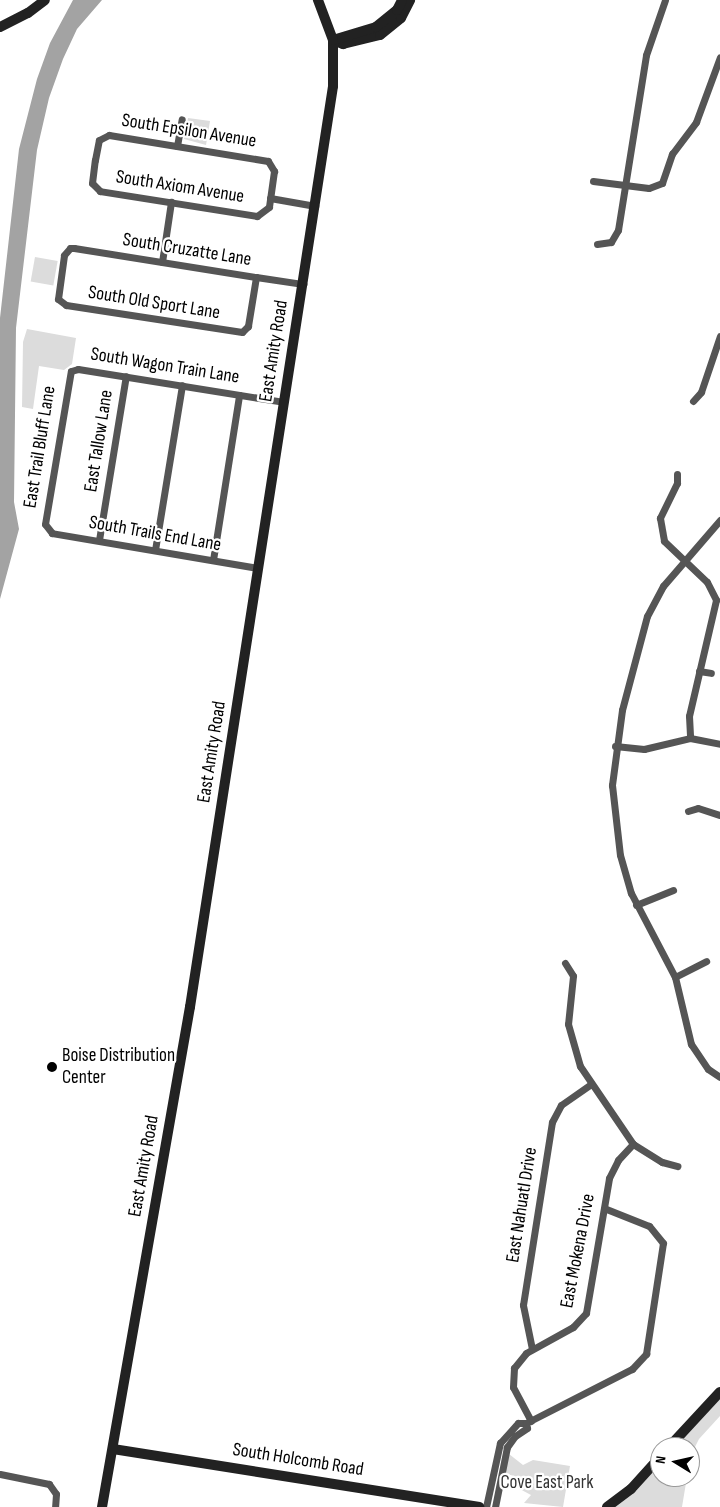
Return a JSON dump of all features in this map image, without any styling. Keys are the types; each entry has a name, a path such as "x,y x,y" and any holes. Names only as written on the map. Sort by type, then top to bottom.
{"street":[{"path":"0,27 28,13 44,0"},
{"path":"333,40 376,27 397,10 402,0"},
{"path":"333,40 343,44 380,35 401,18 410,0"},
{"path":"597,244 611,242 616,237 646,55 665,0"},
{"name":"East Amity Road","path":"102,1507 190,1007 333,86 333,40 319,1"},
{"path":"594,181 649,188 662,183 672,154 696,122 720,57"},
{"path":"178,146 182,119"},
{"name":"South Epsilon Avenue","path":"93,186 97,143 102,136 109,135 271,163 274,171 270,198"},
{"name":"South Axiom Avenue","path":"93,186 100,191 263,214 270,198"},
{"path":"270,198 315,206"},
{"path":"162,262 171,202"},
{"name":"South Cruzatte Lane","path":"58,302 67,248 303,284"},
{"name":"South Old Sport Lane","path":"58,302 245,332 256,277"},
{"path":"693,401 701,392 720,336"},
{"name":"South Wagon Train Lane","path":"71,370 78,368 284,402"},
{"name":"East Trail Bluff Lane","path":"47,530 44,524 71,370"},
{"name":"East Tallow Lane","path":"99,540 126,376"},
{"path":"155,550 182,385"},
{"path":"213,560 239,395"},
{"path":"676,474 677,483 661,511 660,524 664,541 707,582 716,600 689,716 690,738"},
{"path":"720,520 663,586 646,616 615,746 614,817 620,855 636,905 675,977 691,1044 708,1069 720,1077"},
{"name":"South Trails End Lane","path":"47,530 258,568"},
{"path":"699,671 711,673"},
{"path":"615,746 644,749 690,738 720,744"},
{"path":"688,811 698,808 720,815"},
{"path":"636,905 673,890"},
{"path":"675,977 706,961"},
{"path":"565,963 573,976 568,1009 570,1038 577,1060 591,1084 633,1144 662,1162 677,1166"},
{"name":"East Nahuatl Drive","path":"532,1349 523,1304 552,1122 561,1104 591,1084"},
{"name":"East Mokena Drive","path":"529,1422 513,1387 512,1374 521,1357 573,1327 586,1313 611,1171 633,1144"},
{"path":"486,1507 500,1443 518,1423 529,1422 632,1369 646,1354 663,1243 649,1226 604,1208"},
{"path":"678,1437 720,1392"},
{"path":"495,1507 507,1447 527,1428 529,1422"},
{"name":"South Holcomb Road","path":"113,1449 478,1507"},
{"path":"607,1507 631,1489 650,1468"},
{"path":"0,1474 49,1484 56,1494 55,1507"}],"green space":[{"path":"188,118 210,121 206,145 184,139"},
{"path":"35,257 58,261 53,286 31,282"},
{"path":"27,329 76,338 72,364 64,370 39,366 33,409 22,407 23,342"},
{"path":"720,1395 720,1416 700,1438 681,1437"},
{"name":"Cove East Park","path":"509,1454 523,1465 533,1460 570,1466 563,1507 524,1503 531,1495 516,1487 515,1476 505,1474"},
{"path":"650,1469 650,1487 685,1487 682,1507 610,1507"}],"shaded area":[{"path":"73,0 102,0 77,29 63,59 49,98 37,150 16,328 14,502 19,529 0,599 0,318 19,149 37,79 50,43"}],"place":[{"name":"Boise Distribution Center","path":"52,1067"}]}
